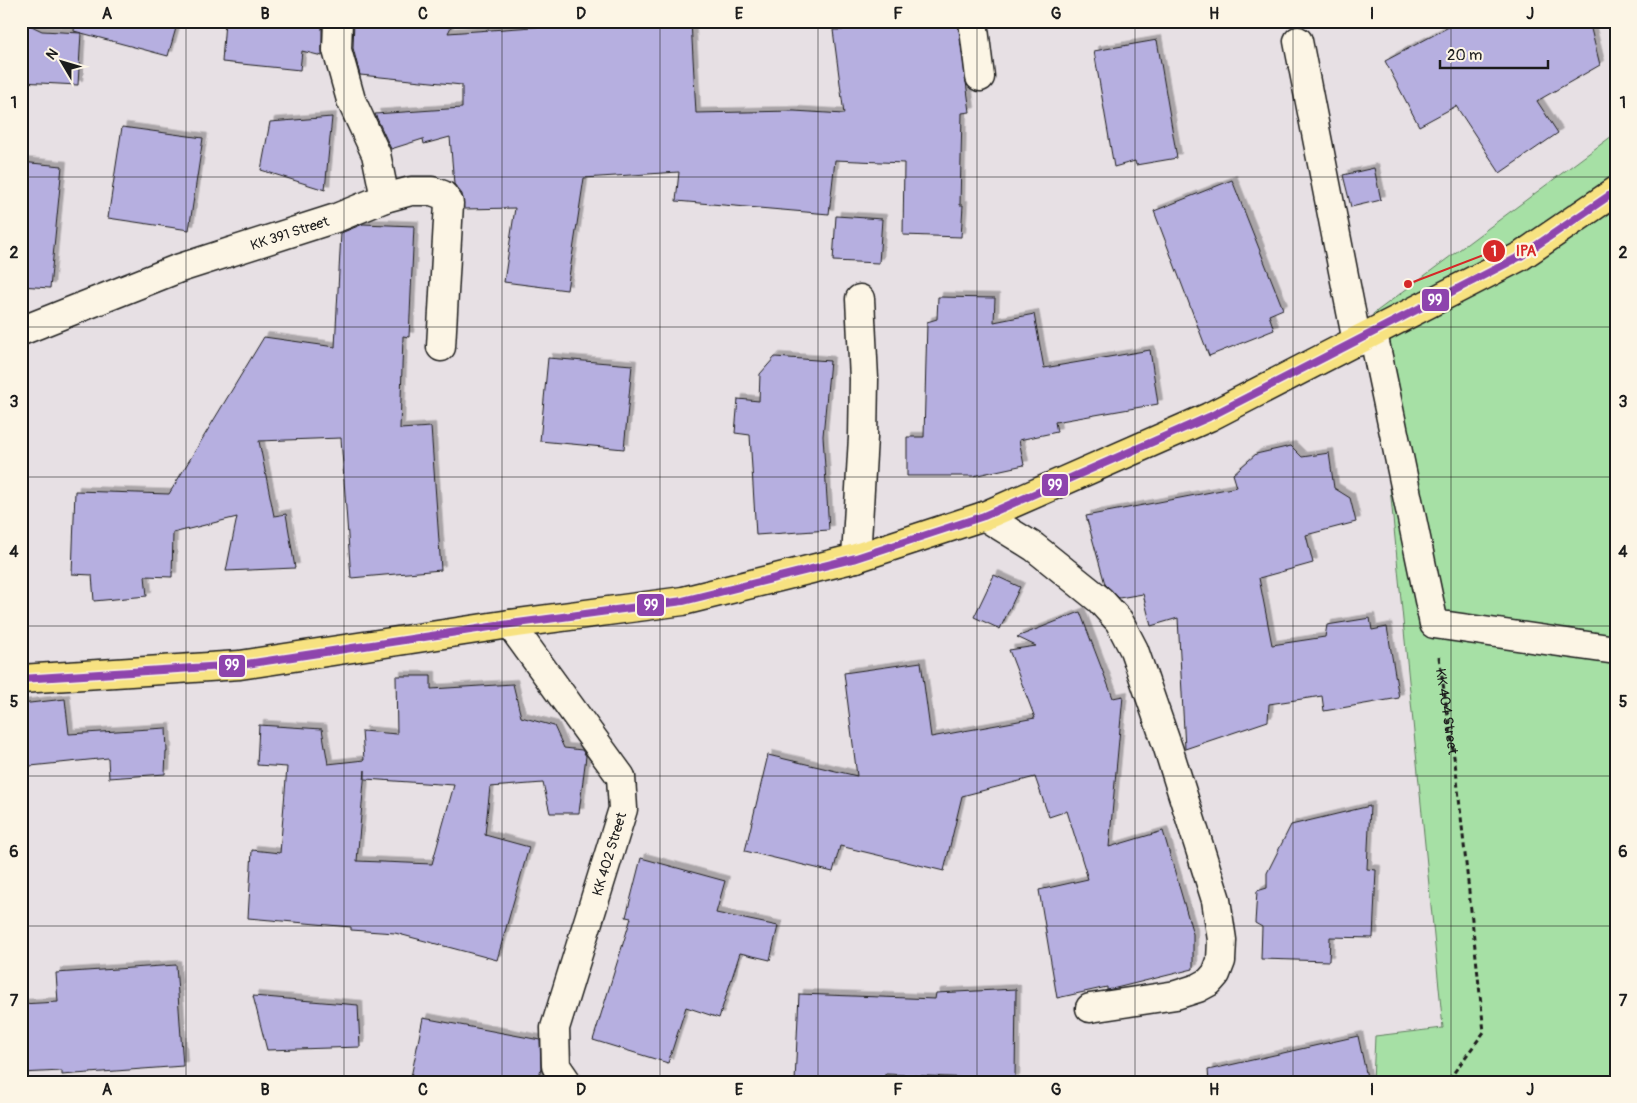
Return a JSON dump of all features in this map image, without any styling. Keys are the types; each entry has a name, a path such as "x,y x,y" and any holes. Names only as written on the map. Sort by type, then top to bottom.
{"main road":[{"path":"21,679 240,665 510,624 683,601 856,558 984,516 1208,417 1521,256 1616,191"}],"street":[{"path":"338,21 337,50 351,100 376,154 385,198"},
{"path":"973,21 980,77"},
{"path":"1298,41 1365,337 1434,624 1616,650"},
{"name":"KK 391 Street","path":"21,331 177,269 336,218 385,198 411,191 432,190 443,195 449,203 441,347"},
{"path":"856,558 863,437 864,379 860,299"},
{"path":"984,516 1034,547 1100,600 1119,621 1134,650 1168,748 1216,900 1222,940 1221,961 1216,974 1208,982 1198,988 1176,995 1090,1008"},
{"name":"KK 402 Street","path":"510,624 621,777 623,809 555,1028 556,1066 567,1082"}],"path":[{"name":"KK 404 Street","path":"1434,624 1456,770 1484,1032 1447,1082"}],"green space":[{"path":"1616,133 1616,1082 1373,1082 1375,1036 1443,1028 1373,314"}],"building":[{"path":"21,21 42,31 81,33 78,85 21,82"},
{"path":"75,21 178,21 168,56 74,31"},
{"path":"225,21 322,21 322,56 302,51 300,70 222,62"},
{"path":"354,21 454,21 448,33 575,24 575,21 691,21 696,113 794,111 844,114 833,30 843,30 842,21 958,21 970,112 962,113 960,205 963,205 961,237 903,235 904,163 835,160 829,214 676,201 679,172 584,178 567,290 504,282 515,208 464,209 462,194 454,184 450,137 424,144 423,139 391,149 375,114 462,108 462,85 360,75 353,48"},
{"path":"1460,21 1589,21 1600,65 1537,101 1558,133 1500,173 1456,106 1419,126 1385,61"},
{"path":"1157,40 1177,158 1136,165 1135,161 1114,167 1094,51"},
{"path":"332,117 325,190 261,170 270,122"},
{"path":"122,127 203,138 189,230 108,218"},
{"path":"21,162 62,166 50,288 21,286"},
{"path":"1374,168 1381,200 1351,207 1343,175"},
{"path":"1232,180 1283,309 1269,315 1274,330 1209,356 1154,211"},
{"path":"836,216 882,219 879,263 833,261"},
{"path":"363,224 414,226 409,337 403,336 400,429 431,427 441,570 351,578 341,438 259,441 274,516 286,514 295,568 226,571 237,517 173,533 172,577 145,576 147,596 94,601 92,575 72,574 75,491 169,494 264,337 335,347 341,233"},
{"path":"938,297 995,298 994,322 1034,314 1044,368 1150,350 1158,404 1055,422 1057,432 1019,440 1024,465 973,476 907,476 907,437 924,437 927,322 937,319"},
{"path":"775,357 830,361 823,436 829,530 756,535 750,435 735,433 738,399 759,401 760,374"},
{"path":"548,358 632,365 624,449 540,441"},
{"path":"1291,446 1302,457 1329,453 1334,488 1350,498 1356,522 1306,535 1313,563 1259,578 1272,645 1325,637 1327,625 1370,618 1372,630 1387,627 1399,698 1324,711 1322,696 1269,704 1268,721 1185,749 1178,618 1151,626 1143,594 1119,598 1105,584 1086,516 1237,487 1233,474 1256,454"},
{"path":"994,575 1020,587 1000,629 974,617"},
{"path":"1080,612 1113,698 1123,696 1109,847 1163,831 1193,934 1193,969 1107,990 1107,987 1057,998 1039,890 1088,879 1067,811 1049,817 1035,777 962,796 944,871 840,846 833,872 745,851 768,755 857,776 844,673 921,662 931,737 1035,718 1009,650 1036,646 1017,637"},
{"path":"396,676 431,676 431,689 513,684 521,717 554,726 564,748 582,750 586,756 579,813 550,813 543,783 490,787 485,835 529,847 497,960 395,933 351,930 351,927 248,918 252,850 280,853 287,767 257,765 259,725 322,729 328,764 364,760 362,731 397,734","holes":["365,770 365,779 454,785 432,864 357,861"]},
{"path":"65,699 69,734 166,728 167,752 165,774 109,778 108,758 21,767 21,704"},
{"path":"1370,806 1367,869 1376,870 1373,938 1330,937 1329,961 1261,959 1262,927 1255,923 1257,891 1267,888 1267,873 1291,825"},
{"path":"641,858 725,881 716,913 778,926 770,960 740,953 719,1018 686,1007 668,1063 593,1040 631,918 626,917"},
{"path":"176,965 183,1066 62,1075 62,1071 21,1073 21,1004 58,1002 56,973"},
{"path":"1016,989 1015,1080 885,1074 885,1082 795,1082 799,994 935,999 936,993"},
{"path":"253,996 358,1005 360,1047 267,1050"},
{"path":"423,1018 540,1040 541,1068 538,1082 410,1082"},
{"path":"1358,1036 1368,1082 1209,1082 1208,1070"}],"transit line":[{"name":"99","path":"21,679 240,665 510,624 683,601 856,558 984,516 1209,417 1521,256 1616,191"}],"place":[{"name":"IPA","path":"1408,284"}]}
